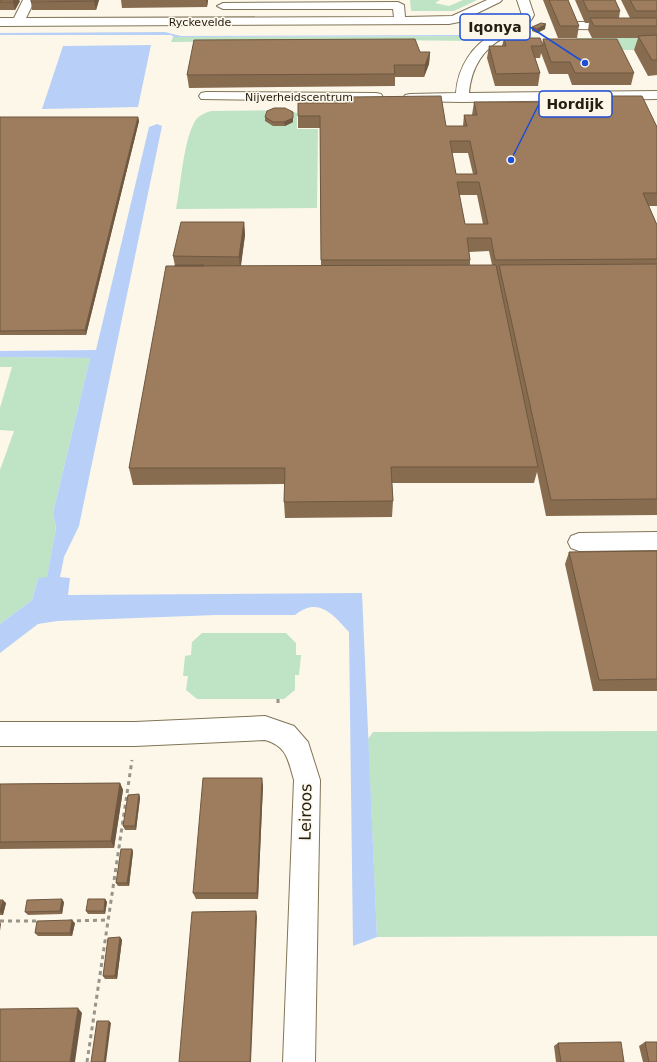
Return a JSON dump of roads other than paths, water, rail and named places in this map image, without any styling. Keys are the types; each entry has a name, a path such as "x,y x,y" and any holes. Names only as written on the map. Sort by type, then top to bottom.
{"street":[{"path":"18,22 29,0"},
{"name":"Ryckevelde","path":"0,22 400,21 455,19 496,0"},
{"path":"462,98 463,81 474,54 485,44 525,21 528,15 523,0"},
{"path":"220,22 224,3"},
{"name":"Ryckevelde","path":"224,3 398,5 400,21"},
{"path":"573,13 584,38"},
{"path":"620,13 627,26"},
{"path":"579,26 657,26"},
{"name":"Nijverheidscentrum","path":"206,96 462,98 657,95"},
{"path":"579,542 657,541"},
{"name":"Leiroos","path":"0,734 135,734 265,728 285,734 299,750 306,780 299,1062"}],"water":[{"path":"492,24 496,26 476,36 174,37 171,35 0,35 0,33 165,32 181,36 462,35"},
{"path":"151,45 138,107 42,109 63,46"},
{"path":"157,124 162,126 79,526 64,557 60,577 70,578 68,595 362,593 377,937 353,946 349,632 331,614 318,607 311,607 295,615 216,615 57,621 38,624 0,653 0,624 32,600 38,578 47,577 56,528 53,513 90,358 0,357 0,351 96,350 149,127"}],"place":[{"name":"Iqonya","path":"585,63"},
{"name":"Hordijk","path":"511,160"}]}
